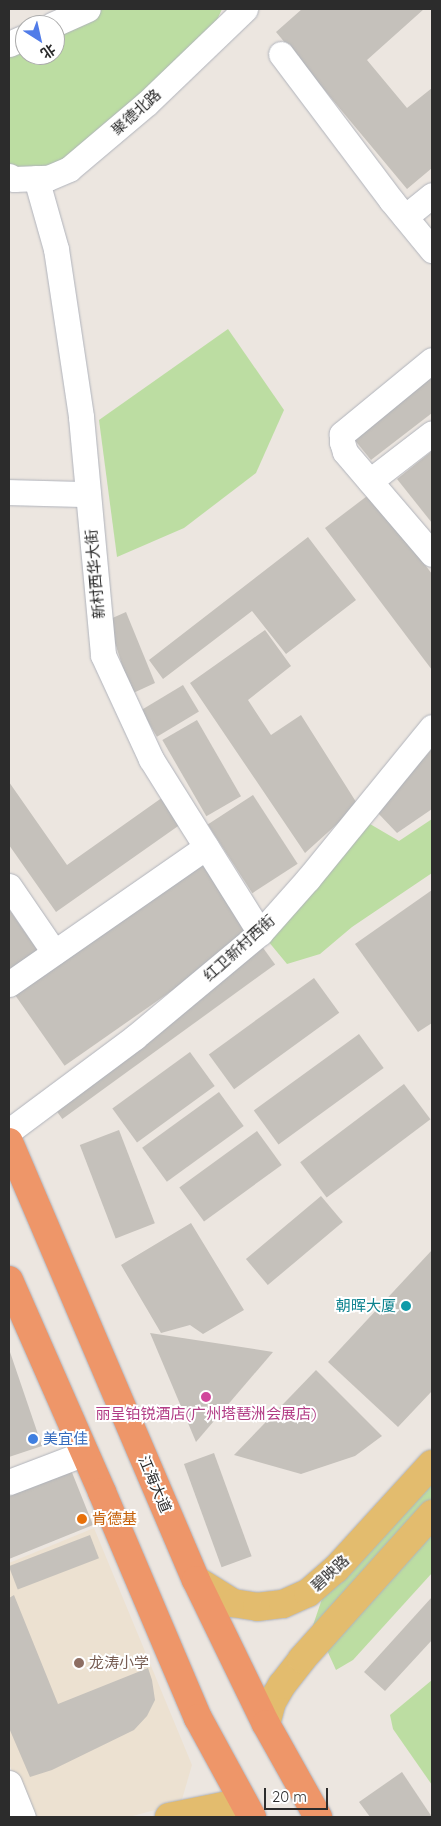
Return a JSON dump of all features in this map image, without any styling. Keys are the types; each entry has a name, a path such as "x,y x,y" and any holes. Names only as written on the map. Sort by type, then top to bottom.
{"highway":[{"name":"江海大道","path":"9,1142 196,1580 266,1724 318,1817"},
{"path":"12,1291 85,1453 194,1710 247,1810"}],"main road":[{"name":"碧映路","path":"196,1580 233,1603 257,1607 283,1604 308,1593 349,1556 432,1464"},
{"path":"266,1724 272,1702 282,1685 302,1659 432,1514"},
{"path":"169,1817 247,1810"}],"street":[{"path":"65,19 88,9"},
{"name":"聚德北路","path":"9,176 14,179 48,178 69,169 147,103 236,13"},
{"path":"281,54 432,250"},
{"name":"新村西华大街","path":"36,178 56,249 81,417 103,655 151,759 260,933"},
{"path":"405,217 432,195"},
{"path":"432,360 342,434 346,452 432,554"},
{"path":"370,481 432,433"},
{"path":"9,492 88,494"},
{"name":"红卫新村西街","path":"9,1131 135,1037 260,933 308,879 432,727"},
{"path":"9,984 206,847"},
{"path":"9,886 54,952"},
{"path":"9,1482 85,1453"},
{"path":"9,1782 23,1817"}],"shaded area":[{"name":"龙涛小学","path":"94,1528 192,1765 181,1803 129,1817 31,1817 9,1764 9,1563"}],"green space":[{"path":"103,9 222,9 217,20 86,148 59,165 9,168 9,50 15,47 15,65 65,65 65,25"},
{"path":"228,329 284,410 256,473 184,528 117,557 99,420"},
{"path":"432,819 432,873 352,927 320,954 287,964 268,941 280,914 370,824 399,841"},
{"path":"432,1470 432,1506 307,1643 326,1587"},
{"path":"432,1534 432,1573 353,1660 336,1670 326,1648"},
{"path":"432,1680 432,1785 393,1729 390,1715"}],"building":[{"path":"302,9 424,9 367,60 407,108 432,88 432,168 407,189 276,32"},
{"path":"432,376 432,413 371,460 353,438"},
{"path":"432,451 432,523 397,479"},
{"path":"371,493 432,574 432,670 325,528"},
{"path":"308,537 356,600 286,654 252,611 163,679 149,660"},
{"path":"126,612 155,683 131,694 108,620"},
{"path":"265,630 291,666 248,700 271,735 301,715 358,805 305,853 190,683"},
{"path":"183,685 199,712 157,737 141,710"},
{"path":"197,720 241,796 206,816 162,740"},
{"path":"432,749 432,809 397,833 376,811"},
{"path":"9,782 67,865 163,797 181,824 56,912 9,845"},
{"path":"253,795 298,864 252,893 208,824"},
{"path":"203,859 255,933 65,1066 13,992"},
{"path":"432,890 432,1023 418,1032 355,944"},
{"path":"9,909 40,954 9,976"},
{"path":"261,945 275,964 62,1119 48,1100"},
{"path":"314,978 339,1013 234,1089 209,1054"},
{"path":"359,1034 384,1068 279,1144 254,1110"},
{"path":"190,1052 215,1086 137,1142 112,1108"},
{"path":"404,1084 430,1119 327,1197 300,1162"},
{"path":"219,1092 244,1126 167,1182 142,1148"},
{"path":"119,1130 155,1223 116,1238 80,1145"},
{"path":"257,1131 282,1165 204,1221 179,1187"},
{"path":"321,1196 343,1222 268,1285 246,1259"},
{"path":"191,1223 244,1310 203,1334 190,1325 161,1333 121,1265"},
{"name":"朝晖大厦","path":"432,1250 432,1391 398,1427 328,1362"},
{"name":"丽呈铂锐酒店(广州塔琶洲会展店)","path":"150,1333 273,1352 196,1442"},
{"path":"9,1353 42,1446 9,1457"},
{"path":"316,1370 382,1436 355,1456 301,1474 234,1455"},
{"path":"214,1453 252,1556 222,1567 184,1464"},
{"path":"71,1470 93,1525 9,1559 9,1496"},
{"path":"90,1535 99,1558 18,1590 9,1566"},
{"path":"14,1595 58,1704 148,1668 155,1700 147,1716 134,1730 52,1770 30,1777 9,1728 9,1598"},
{"path":"432,1597 432,1640 385,1691 364,1672"},
{"path":"402,1772 432,1817 370,1817 359,1802"}],"place":[{"name":"朝晖大厦","path":"406,1306"},
{"name":"丽呈铂锐酒店(广州塔琶洲会展店)","path":"206,1397"},
{"name":"美宜佳","path":"33,1439"},
{"name":"肯德基","path":"82,1519"},
{"name":"龙涛小学","path":"79,1663"}]}
